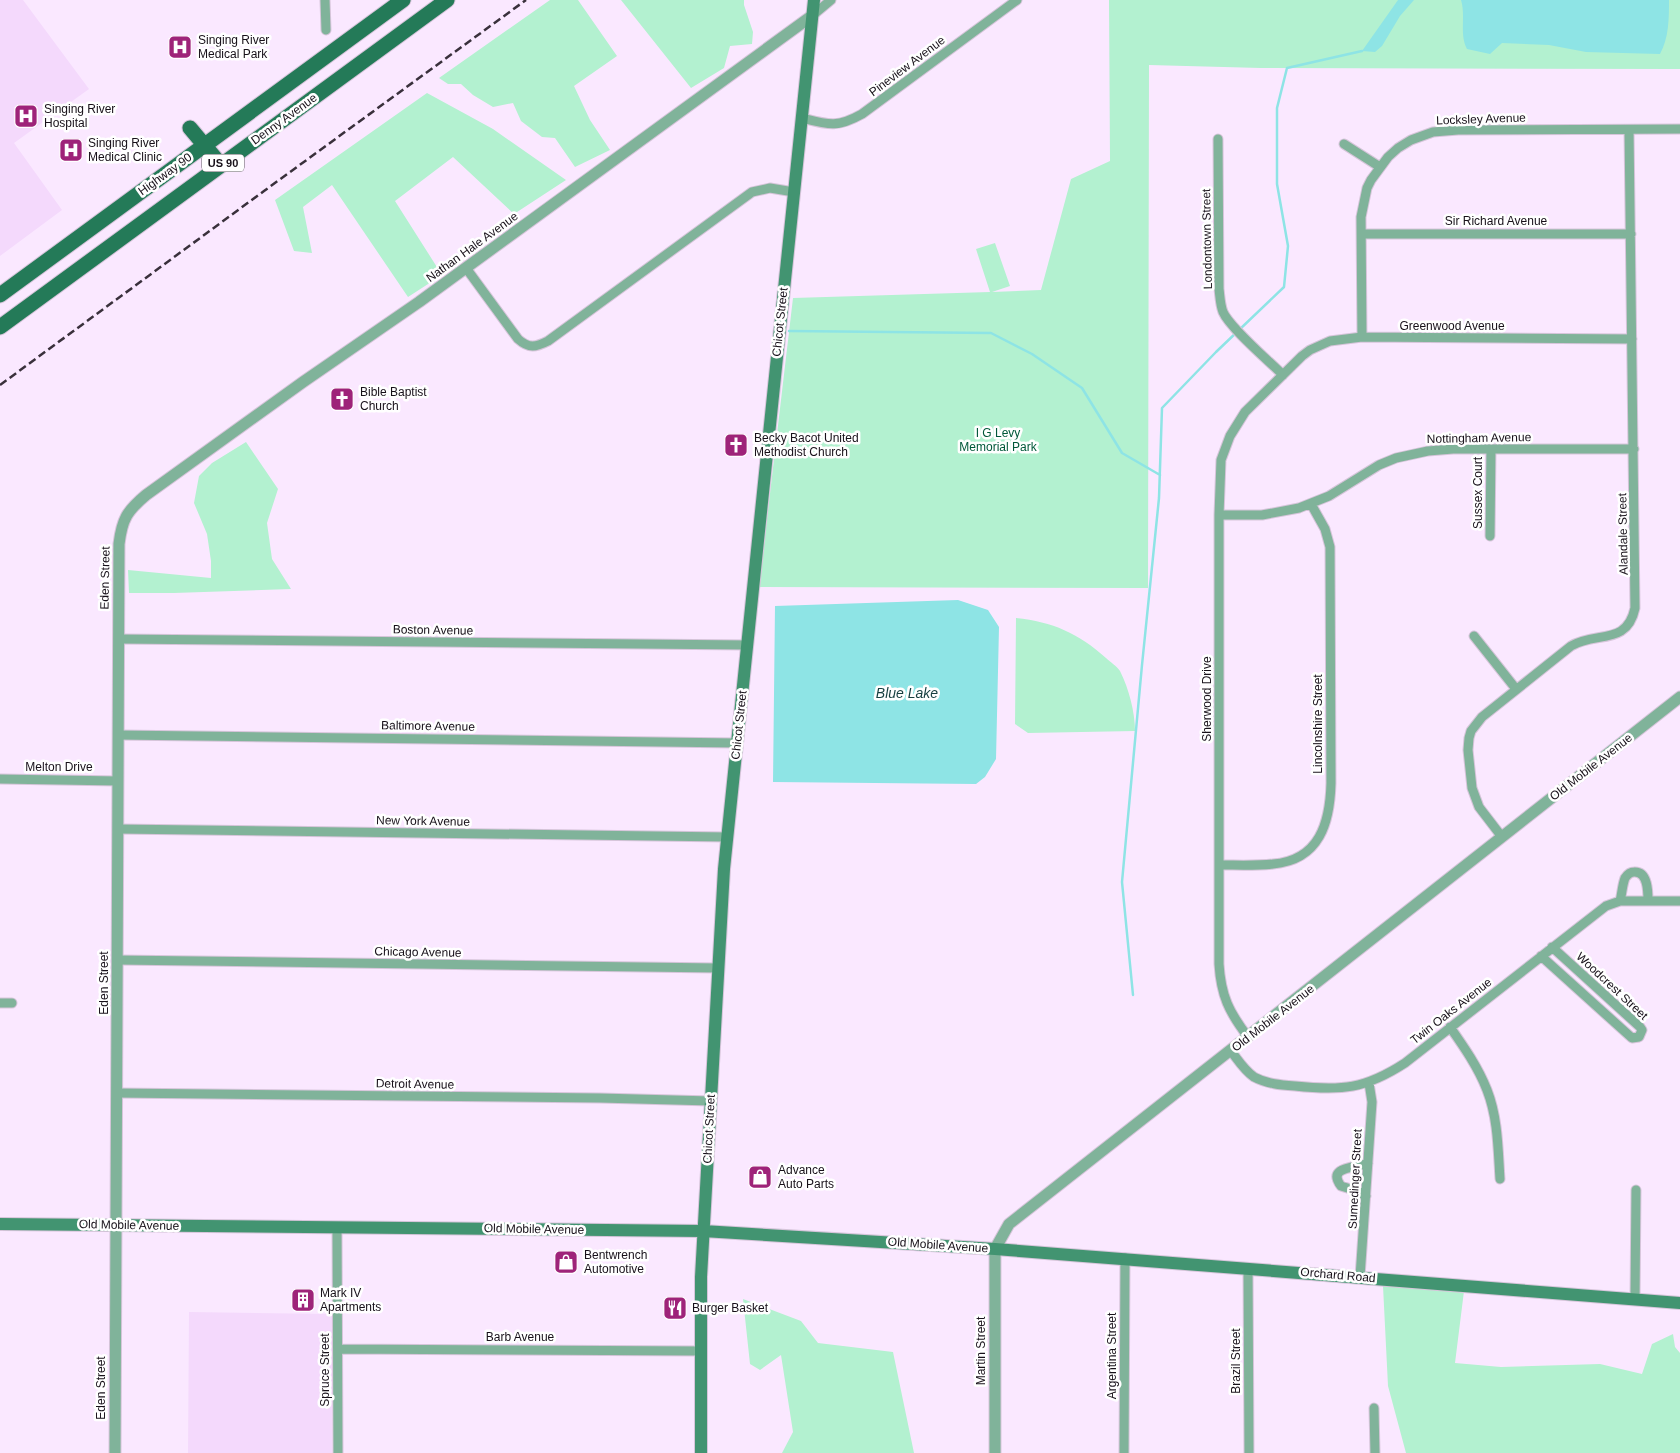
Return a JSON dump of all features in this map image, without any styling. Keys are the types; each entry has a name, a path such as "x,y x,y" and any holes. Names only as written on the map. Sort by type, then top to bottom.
{"main road":[{"name":"Highway 90","path":"0,295 403,0"},
{"name":"Denny Avenue","path":"0,327 447,0"},
{"name":"Chicot Street","path":"701,1453 701,1277 727,837 814,0"},
{"path":"190,128 221,165"},
{"name":"Old Mobile Avenue","path":"0,1224 703,1231 995,1249"},
{"name":"Orchard Road","path":"995,1249 1680,1303"}],"street":[{"path":"324,0 326,30"},
{"name":"Nathan Hale Avenue","path":"127,514 146,495 466,268 831,0"},
{"name":"Pineview Avenue","path":"802,118 821,123 838,124 862,114 1017,0"},
{"name":"Locksley Avenue","path":"1362,337 1363,207 1367,188 1380,167 1398,148 1411,140 1433,132 1458,130 1680,129"},
{"name":"Alandale Street","path":"1502,837 1479,807 1474,797 1468,750 1471,731 1482,717 1558,655 1578,642 1609,637 1622,632 1634,615 1636,593 1629,130"},
{"name":"Londontown Street","path":"1218,139 1219,288 1221,304 1224,314 1232,324 1283,375"},
{"path":"1344,144 1380,167"},
{"path":"466,268 510,329 523,344 534,347 548,341 752,192 770,188 794,192"},
{"name":"Sir Richard Avenue","path":"1362,234 1631,234"},
{"name":"Greenwood Avenue","path":"1283,375 1302,356 1320,345 1344,338 1632,339"},
{"name":"Sherwood Drive","path":"1248,1037 1228,1006 1220,977 1219,515 1221,460 1230,436 1246,412 1283,375"},
{"name":"Nottingham Avenue","path":"1219,515 1282,513 1311,504 1379,465 1396,458 1428,451 1453,449 1634,449"},
{"name":"Sussex Court","path":"1490,536 1491,450"},
{"name":"Lincolnshire Street","path":"1220,865 1274,864 1295,858 1313,845 1324,829 1328,817 1331,783 1330,547 1325,529 1311,504"},
{"name":"Eden Street","path":"115,1453 119,544 121,528 127,514"},
{"path":"1474,636 1516,689"},
{"name":"Boston Avenue","path":"119,639 747,645"},
{"name":"Old Mobile Avenue","path":"995,1249 1009,1224 1680,697"},
{"name":"Baltimore Avenue","path":"118,735 737,743"},
{"name":"Melton Drive","path":"0,779 100,779 118,781"},
{"name":"New York Avenue","path":"118,830 727,837"},
{"path":"1620,902 1626,876 1634,872 1640,873 1644,878 1648,901"},
{"name":"Twin Oaks Avenue","path":"1231,1051 1246,1070 1272,1084 1335,1089 1349,1088 1369,1082 1405,1063 1606,906 1620,902 1680,901"},
{"name":"Woodcrest Street","path":"1541,956 1632,1038 1639,1037 1642,1030 1640,1027 1552,947"},
{"name":"Chicago Avenue","path":"118,960 718,968"},
{"path":"0,1003 12,1003"},
{"path":"1450,1028 1468,1053 1487,1091 1495,1125 1500,1178"},
{"name":"Sumedinger Street","path":"1360,1277 1372,1102 1369,1082"},
{"name":"Detroit Avenue","path":"118,1093 600,1098 711,1101"},
{"path":"1366,1196 1358,1191 1341,1186 1338,1177 1339,1172 1344,1168 1368,1163"},
{"path":"1636,1190 1636,1299"},
{"name":"Spruce Street","path":"338,1227 338,1453"},
{"name":"Martin Street","path":"995,1249 995,1453"},
{"name":"Argentina Street","path":"1124,1453 1125,1258"},
{"name":"Brazil Street","path":"1248,1268 1249,1453"},
{"name":"Barb Avenue","path":"338,1348 701,1351"},
{"path":"1374,1408 1375,1453"}],"shaded area":[{"name":"Singing River Hospital","path":"0,0 23,0 89,89 14,143 62,210 0,256"},
{"path":"189,1312 332,1314 332,1453 188,1453"}],"green space":[{"path":"550,0 578,0 617,56 574,86 590,120 610,150 575,167 555,138 542,137 521,121 513,103 493,107 473,95 461,84 448,84 439,78"},
{"path":"621,0 744,0 753,32 752,44 730,46 724,68 691,88"},
{"name":"I G Levy Memorial Park","path":"1109,0 1680,0 1680,69 1261,68 1149,65 1148,588 759,587 793,298 990,292 976,249 995,243 1010,286 992,292 1041,290 1071,179 1110,161"},
{"path":"427,93 493,129 566,180 514,214 453,157 395,201 442,275 408,297 332,185 303,207 312,253 294,251 275,200"},
{"path":"246,442 278,489 267,523 272,559 291,589 129,593 128,570 211,578 211,561 207,534 194,503 199,476 212,463"},
{"path":"1016,618 1042,622 1075,635 1096,649 1117,667 1129,693 1133,708 1135,731 1028,733 1015,724"},
{"path":"1383,1286 1464,1291 1455,1363 1501,1367 1600,1364 1642,1374 1652,1344 1673,1334 1675,1347 1680,1353 1680,1453 1406,1453 1388,1386"},
{"path":"743,1299 801,1321 818,1343 893,1352 914,1453 782,1453 793,1432 781,1355 760,1370 750,1364"}],"water":[{"path":"1398,0 1414,0 1400,16 1382,46 1375,52 1362,51"},
{"path":"1461,0 1669,0 1668,28 1660,54 1586,52 1549,45 1502,43 1490,54 1467,49 1463,37"},
{"name":"Blue Lake","path":"958,600 988,610 999,627 996,759 985,777 976,784 773,782 775,606"}],"waterway":[{"path":"1133,995 1122,882 1159,498 1162,408 1216,352 1284,287 1288,246 1277,184 1277,108 1287,68 1362,51"},
{"path":"789,331 991,333 1032,354 1082,388 1122,453 1160,475"}],"railway":[{"path":"0,385 526,0"}],"place":[{"name":"Singing River Medical Park","path":"180,47"},
{"name":"Singing River Hospital","path":"26,116"},
{"name":"Singing River Medical Clinic","path":"71,150"},
{"name":"Bible Baptist Church","path":"342,399"},
{"name":"Becky Bacot United Methodist Church","path":"736,445"},
{"name":"Advance Auto Parts","path":"760,1177"},
{"name":"Bentwrench Automotive","path":"566,1262"},
{"name":"Mark IV Apartments","path":"303,1300"},
{"name":"Burger Basket","path":"675,1308"}]}
